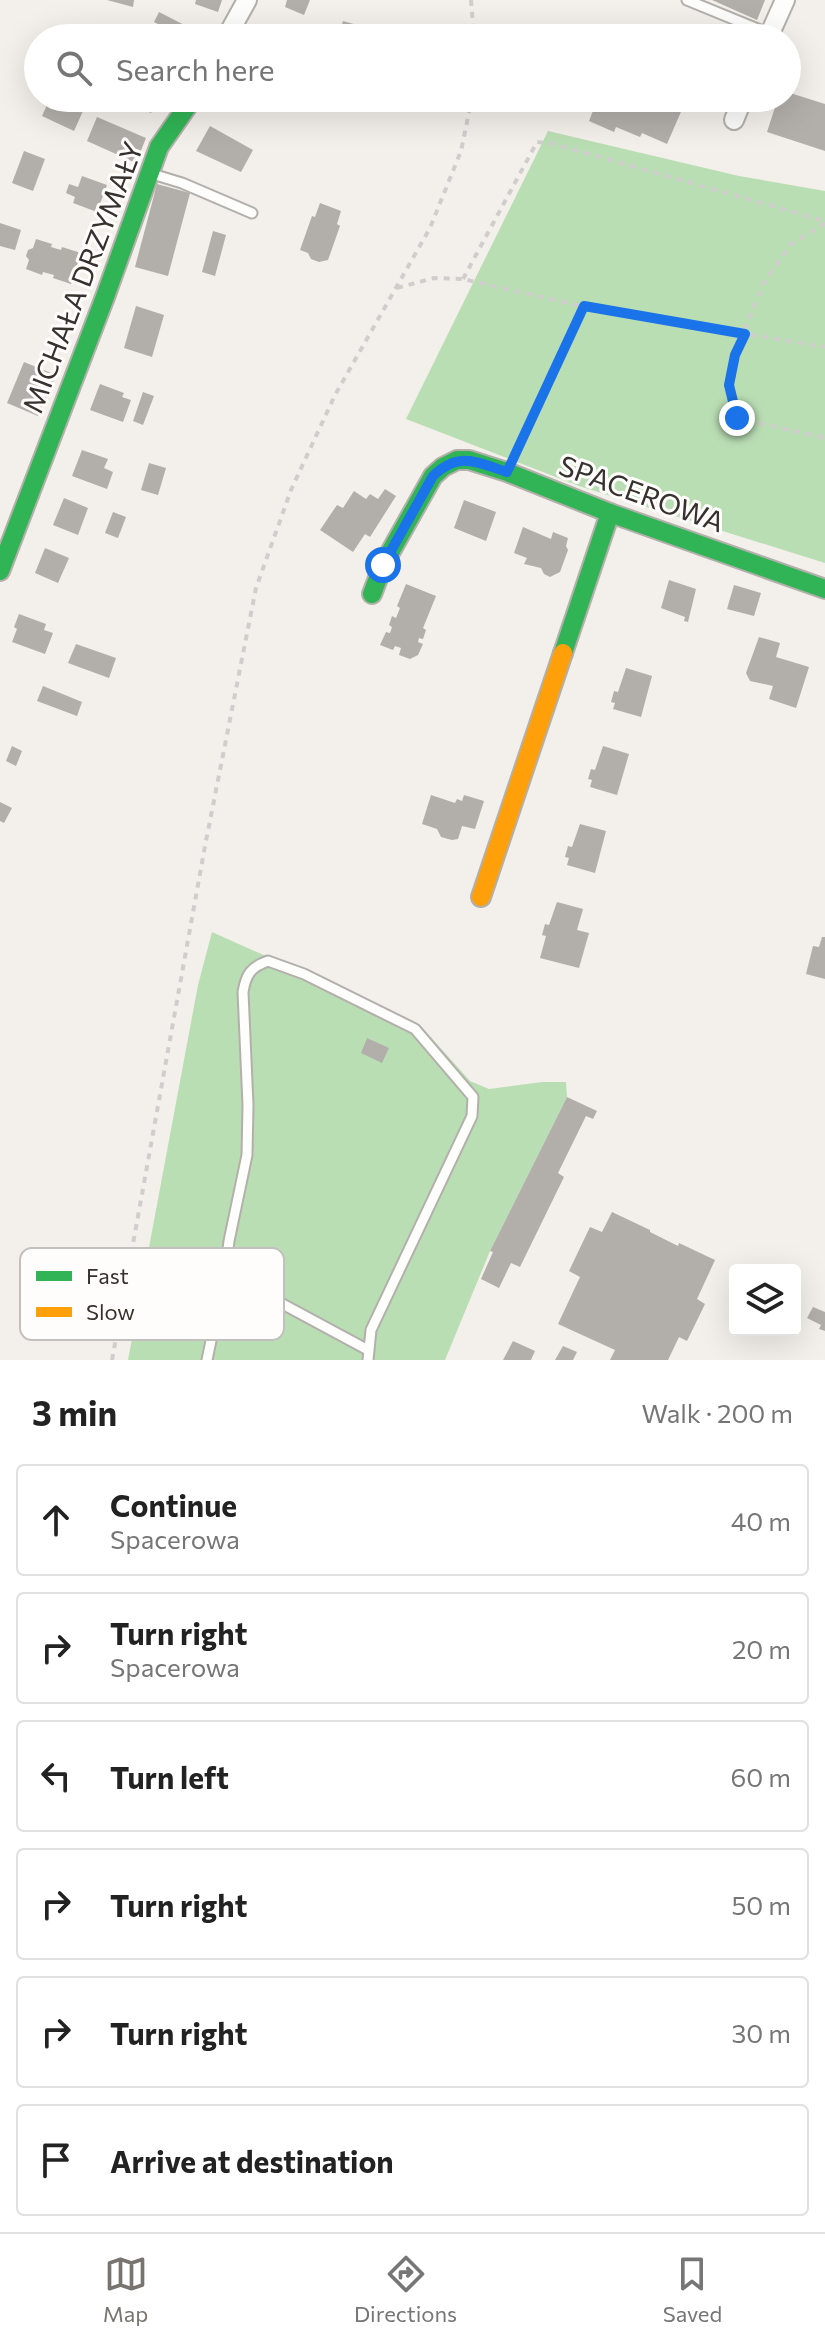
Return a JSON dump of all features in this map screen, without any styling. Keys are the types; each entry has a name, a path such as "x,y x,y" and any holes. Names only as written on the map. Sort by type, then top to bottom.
{"street":[{"path":"234,24 247,0"},
{"path":"774,24 785,0"},
{"name":"MICHAŁA DRZYMAŁY","path":"0,571 159,147 183,112"},
{"path":"734,120 737,112"},
{"name":"SPACEROWA","path":"372,594 383,565 433,476 457,460 469,460 507,472 610,513 825,589"},
{"path":"481,897 610,513"}],"lane":[{"path":"687,0 742,24"},
{"path":"149,173 182,183 252,213"},
{"path":"228,1248 247,1155 243,992 245,979 253,967 268,961 304,974 415,1029 473,1097 472,1116 371,1330 368,1355 284,1307"},
{"path":"207,1360 211,1340"}],"path":[{"path":"471,0 473,24"},
{"path":"132,1248 205,846 256,588 291,490 335,395 430,228 461,151 469,112"},
{"path":"463,279 537,142 554,144 825,222"},
{"path":"825,222 790,245 763,284 735,355 729,385 737,418 825,438"},
{"path":"397,288 434,278 463,279 584,306 825,347"},
{"path":"507,472 584,306"},
{"path":"112,1360 116,1340"}],"green space":[{"path":"548,131 739,176 825,191 825,563 579,486 406,419"},
{"path":"212,932 420,1025 470,1081 489,1089 566,1082 567,1097 490,1251 445,1360 128,1360 132,1340 284,1340 284,1248 149,1248 198,985"}],"building":[{"path":"107,0 134,0 133,7"},
{"path":"196,0 222,0 218,12 195,4"},
{"path":"287,0 310,0 304,15 285,7"},
{"path":"712,0 765,0 757,20"},
{"path":"159,12 182,24 158,24 154,22"},
{"path":"801,96 825,104 825,151 767,132 773,112 801,112"},
{"path":"44,112 83,112 74,131 42,116"},
{"path":"593,112 681,112 667,144 642,133 640,137 616,127 614,132 589,121"},
{"path":"97,117 146,138 136,163 87,141"},
{"path":"210,126 253,150 241,172 196,151"},
{"path":"24,151 45,159 33,191 12,183"},
{"path":"82,176 107,185 97,212 73,203 75,197 66,193 69,184 78,187"},
{"path":"157,184 190,193 168,276 135,267"},
{"path":"320,203 341,211 337,224 340,226 328,260 319,262 300,250"},
{"path":"0,223 21,230 15,250 0,246"},
{"path":"213,231 226,235 215,276 202,272"},
{"path":"36,239 52,244 51,247 81,253 71,284 53,278 54,275 43,272 42,275 26,269 28,250 33,248"},
{"path":"136,306 164,315 152,357 124,348"},
{"path":"24,362 56,375 38,416 7,403"},
{"path":"100,384 124,393 122,397 131,400 123,422 90,410"},
{"path":"143,392 154,396 143,425 133,421"},
{"path":"82,450 108,459 104,468 113,472 107,489 72,476"},
{"path":"149,463 166,468 158,495 141,490"},
{"path":"385,489 396,496 370,537 365,534 353,552 320,530 337,505 343,508 354,491 366,499 370,494 378,499"},
{"path":"64,498 88,508 78,535 53,525"},
{"path":"464,500 496,512 486,541 454,528"},
{"path":"113,512 126,517 118,538 105,533"},
{"path":"523,527 551,539 553,532 568,538 568,550 560,572 550,577 541,568 524,564 527,558 514,553"},
{"path":"45,548 69,558 58,583 35,573"},
{"path":"669,580 696,589 688,622 684,621 685,617 661,608"},
{"path":"406,584 436,596 423,628 426,630 423,639 419,638 418,642 423,644 418,655 410,659 399,655 401,648 395,646 393,650 380,645 386,632 390,633 392,627 389,625 392,616 396,618 400,608 397,606"},
{"path":"734,585 761,593 754,616 727,609"},
{"path":"19,614 46,624 44,630 53,633 45,654 12,642"},
{"path":"759,637 780,643 776,657 809,667 796,708 769,699 773,686 750,681 746,673"},
{"path":"76,644 116,658 109,678 68,663"},
{"path":"626,668 652,676 641,717 613,709 614,691 618,692"},
{"path":"43,686 82,702 77,716 37,701"},
{"path":"12,746 22,751 16,766 6,761"},
{"path":"603,746 629,754 617,795 590,787 592,780 588,779 591,769 595,770"},
{"path":"431,795 455,803 457,799 462,801 464,795 484,801 475,829 462,826 458,839 452,840 441,837 437,829 422,824"},
{"path":"0,802 12,808 4,823 0,821"},
{"path":"580,824 606,831 595,873 567,865 569,858 565,857 568,846 572,847"},
{"path":"557,902 583,909 577,930 589,933 579,968 540,958 546,936 542,935 545,924 549,925"},
{"path":"822,937 825,937 825,979 806,974 813,946 819,947"},
{"path":"367,1038 389,1048 382,1063 361,1053"},
{"path":"567,1097 597,1111 593,1119 586,1116 558,1173 564,1177 520,1267 511,1263 499,1288 481,1279 493,1252 490,1251"},
{"path":"612,1212 678,1246 679,1243 715,1260 697,1299 705,1304 687,1341 679,1337 668,1360 610,1360 615,1350 558,1324 580,1277 569,1271 590,1227 602,1232"},
{"path":"813,1307 825,1312 825,1331 819,1329 821,1325 807,1318"},
{"path":"513,1341 535,1351 531,1360 503,1360"},
{"path":"563,1346 577,1352 573,1360 555,1360"}],"traffic: fast":[{"path":"0,571 159,147 183,112"},
{"path":"372,594 383,565 433,476 457,460 469,460 507,472 610,513 825,589"},
{"path":"563,653 610,513"}],"traffic: slow":[{"path":"481,897 563,653"}],"route":[{"path":"383,565 433,476 443,467 457,460 469,460 507,472 584,306 745,334 735,355 729,385 737,418"}]}
